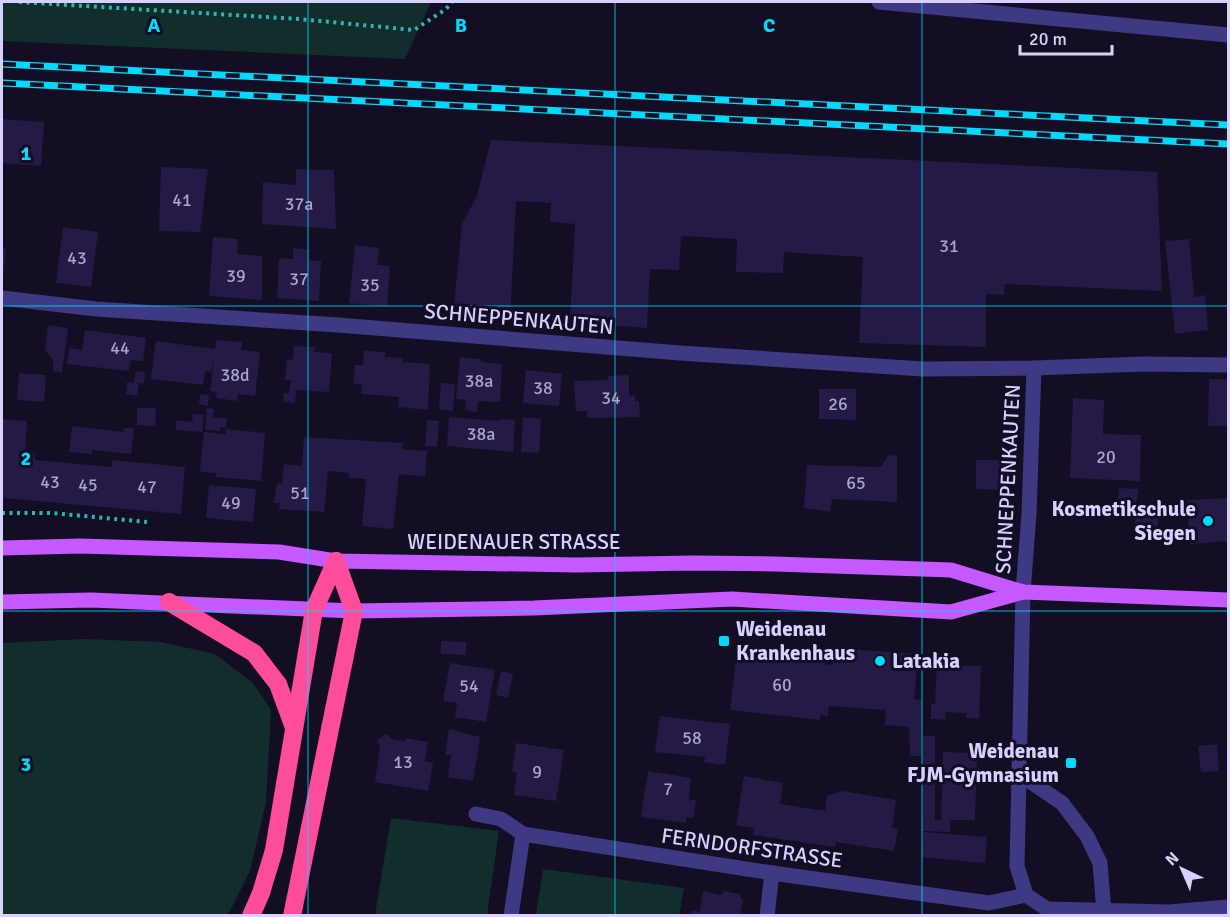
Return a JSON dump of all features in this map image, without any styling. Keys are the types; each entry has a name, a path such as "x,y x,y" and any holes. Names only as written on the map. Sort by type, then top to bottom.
{"highway":[{"path":"251,915 261,893 274,850 314,610 336,561"},
{"path":"292,915 354,611 336,561"},
{"path":"169,602 254,653 278,684 295,729"}],"main road":[{"name":"WEIDENAUER STRASSE","path":"2,548 80,546 279,552 336,561 576,566 694,563 775,564 951,570 1023,592 1228,600"},
{"name":"WEIDENAUER STRASSE","path":"2,602 91,600 354,611 534,608 732,599 951,612 1023,592"}],"street":[{"path":"879,2 1228,34"},
{"name":"SCHNEPPENKAUTEN","path":"2,298 96,309 923,369 1144,364 1228,365"},
{"name":"SCHNEPPENKAUTEN","path":"1023,592 1029,514 1034,368"},
{"path":"1023,592 1017,866 1026,895 1047,909 1169,912 1228,907"},
{"path":"1019,774 1062,803 1087,836 1100,863 1104,912"},
{"name":"FERNDORFSTRASSE","path":"476,814 501,819 523,834 772,873 989,903 1026,895"},
{"path":"511,915 523,834"},
{"path":"767,915 772,873"}],"path":[{"path":"19,2 299,19 414,30 447,9 452,2"}],"green space":[{"path":"2,2 431,2 405,59 2,41"},
{"path":"85,639 161,642 215,654 253,683 271,710 266,802 250,871 228,915 2,915 2,643"},
{"path":"391,818 499,831 487,915 375,915"},
{"path":"543,869 684,888 679,915 536,915"}],"building":[{"path":"2,119 44,122 41,166 2,163"},
{"path":"491,140 1157,172 1162,291 1005,284 1004,295 986,294 986,347 859,343 863,257 784,252 783,273 736,272 737,239 681,236 679,270 650,269 647,328 570,322 575,224 550,222 551,203 516,201 510,319 453,315 462,224 477,196"},
{"path":"161,167 208,169 200,232 159,231"},
{"path":"296,169 334,170 336,229 262,224 263,182 296,185"},
{"path":"63,227 98,232 91,287 56,283"},
{"path":"213,237 238,239 237,254 262,256 262,300 209,296"},
{"path":"1189,239 1194,297 1205,295 1208,330 1175,334 1165,241"},
{"path":"355,245 379,248 377,265 390,266 387,307 349,303"},
{"path":"2,248 6,249 3,275 2,275"},
{"path":"293,248 310,250 309,260 321,261 319,301 277,298 279,258 293,259"},
{"path":"48,325 68,328 62,373 53,371 53,361 45,349"},
{"path":"85,330 146,338 143,361 131,360 129,371 67,364 69,348 82,350"},
{"path":"216,340 242,342 241,350 260,352 255,396 238,394 237,401 216,398 217,392 210,391 214,359 211,372 205,371 203,385 151,379 156,341 215,349"},
{"path":"294,346 315,347 314,352 332,353 329,392 296,390 295,403 283,402 284,393 289,393 291,380 285,380 287,359 293,360"},
{"path":"364,351 385,352 385,357 403,358 402,362 430,364 428,410 398,407 399,397 361,394 362,384 353,384 355,365 363,365"},
{"path":"460,357 502,364 500,402 478,401 477,412 465,410 466,400 456,399"},
{"path":"526,370 562,374 559,406 523,403"},
{"path":"136,371 145,372 144,384 139,383 137,396 126,394 127,382 134,383"},
{"path":"19,373 46,375 44,402 17,400"},
{"path":"629,375 629,396 635,395 635,401 639,401 640,417 587,418 587,411 576,411 574,381 608,380 608,376"},
{"path":"1209,379 1228,379 1227,426 1208,426"},
{"path":"441,383 455,384 453,411 439,410"},
{"path":"819,389 856,389 856,420 819,419"},
{"path":"200,394 209,395 208,406 199,404"},
{"path":"1073,398 1104,400 1103,434 1141,435 1140,481 1070,478"},
{"path":"137,408 156,408 155,426 137,425"},
{"path":"207,408 214,409 213,417 227,418 226,428 220,427 220,431 205,430"},
{"path":"193,414 204,415 202,432 176,430 176,420 192,422"},
{"path":"449,417 515,420 513,452 447,446"},
{"path":"523,417 541,419 539,453 521,452"},
{"path":"2,419 27,421 25,453 35,453 35,460 112,467 112,460 185,467 181,514 3,498"},
{"path":"427,420 439,421 437,447 425,446"},
{"path":"72,426 123,432 124,428 134,428 131,454 92,450 92,454 69,452"},
{"path":"226,429 265,433 261,481 216,477 216,473 200,472 204,432 225,434"},
{"path":"304,437 403,443 402,449 427,451 425,477 399,474 393,529 362,526 366,479 349,478 349,473 328,471 324,512 279,509 280,503 274,503 277,483 282,484 284,464 302,466"},
{"path":"897,455 897,502 832,499 830,512 804,508 807,465 881,467 888,456"},
{"path":"976,460 1005,460 1005,490 976,489"},
{"path":"209,485 256,489 253,522 206,518"},
{"path":"1119,488 1138,489 1136,511 1117,510"},
{"name":"Kosmetikschule Siegen","path":"1228,498 1228,541 1190,544 1187,500"},
{"path":"1136,511 1159,513 1156,541 1134,539"},
{"path":"441,641 466,642 466,655 441,654"},
{"path":"833,648 918,654 914,699 922,700 921,756 910,756 909,727 885,725 886,710 829,706 828,716 820,715 820,720 730,710 736,659 752,661 753,652 826,659 825,664 833,665"},
{"path":"937,662 957,663 957,666 981,666 979,719 966,718 967,713 946,712 945,720 931,719 931,704 935,704"},
{"path":"450,663 495,670 486,722 455,717 457,703 443,701"},
{"path":"501,671 513,674 508,698 496,695"},
{"path":"660,716 730,724 725,765 704,762 705,757 655,752"},
{"path":"449,729 480,737 473,781 448,777 451,755 445,755"},
{"path":"387,734 391,739 405,741 405,738 428,742 425,761 433,763 428,791 375,782 380,746 377,740"},
{"path":"923,736 935,736 935,820 941,820 943,752 977,753 975,820 950,820 950,832 922,831"},
{"path":"516,743 564,750 556,801 514,795 517,773 512,772"},
{"path":"1217,744 1219,771 1201,772 1198,746"},
{"path":"648,771 691,778 689,800 696,800 693,818 686,817 686,823 641,817"},
{"path":"744,776 783,783 780,804 825,811 827,796 842,791 896,800 892,828 898,829 894,851 836,842 835,847 753,835 754,828 736,825"},
{"path":"923,832 987,837 985,863 921,857"},
{"path":"703,891 722,895 723,891 740,894 743,900 740,915 691,915 692,910 700,912"}],"railway":[{"path":"2,64 1228,125"},
{"path":"2,83 1228,144"}],"place":[{"name":"Kosmetikschule Siegen","path":"1208,521"},
{"name":"Weidenau Krankenhaus","path":"724,641"},
{"name":"Latakia","path":"880,661"},
{"name":"Weidenau FJM-Gymnasium","path":"1071,763"}]}
